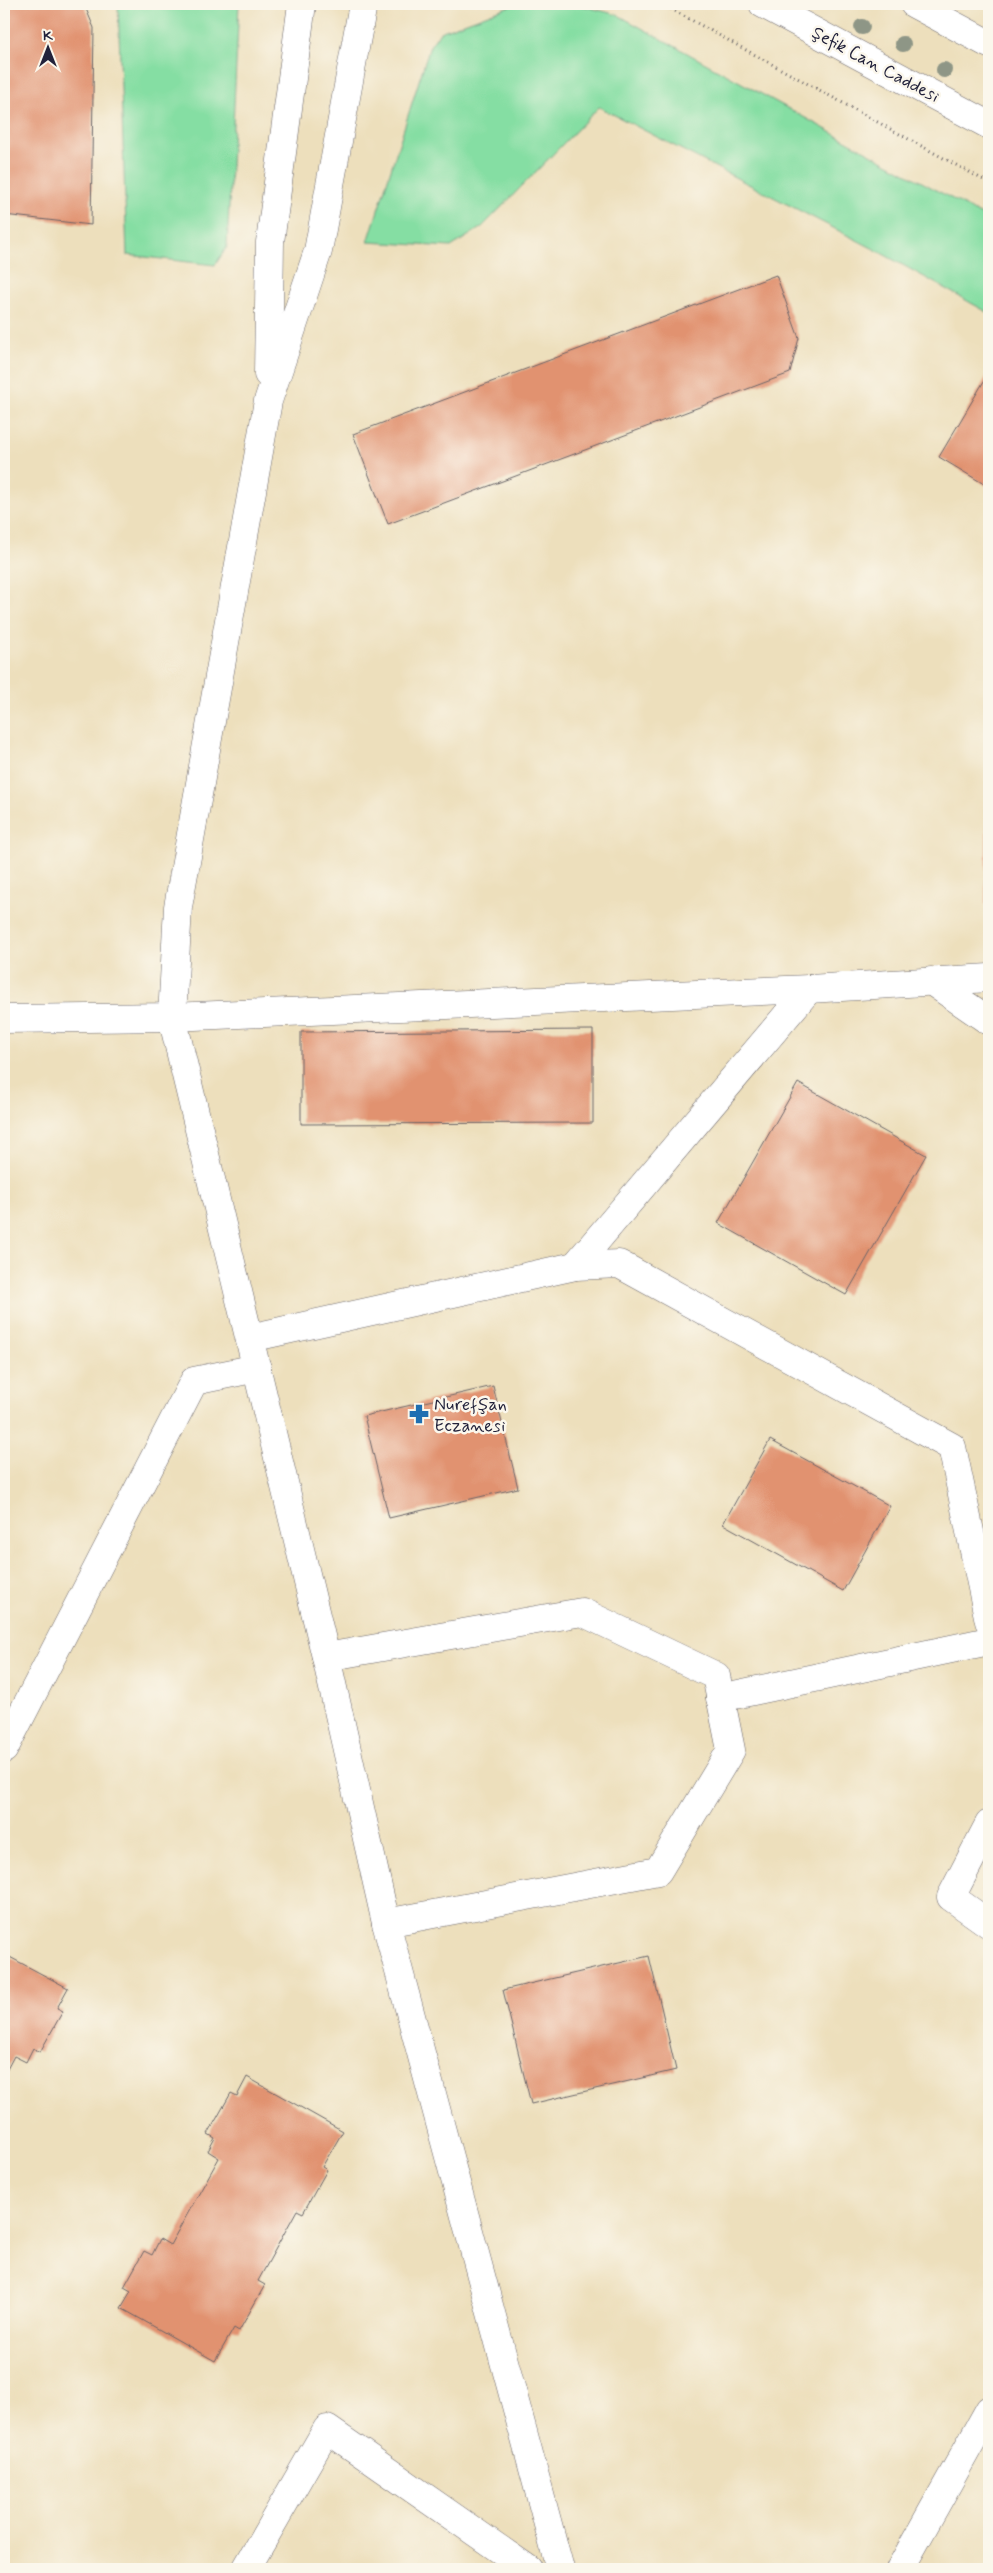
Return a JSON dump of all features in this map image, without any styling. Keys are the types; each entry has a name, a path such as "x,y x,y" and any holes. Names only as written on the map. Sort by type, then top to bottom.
{"street":[{"path":"363,4 318,251 268,401 178,907 172,1017 326,1657 386,1923 560,2569"},
{"path":"357,37 375,4"},
{"name":"Şefik Can Caddesi","path":"763,4 989,125"},
{"path":"914,4 989,44"},
{"path":"268,401 270,242 300,8"},
{"path":"4,1019 172,1017 809,989 989,978"},
{"path":"931,981 989,1021"},
{"path":"575,1266 809,989"},
{"path":"250,1338 575,1266 619,1264 952,1447 989,1624 720,1698"},
{"path":"4,1749 194,1381 257,1368"},
{"path":"326,1657 582,1612 716,1676 731,1750 658,1871 386,1923"},
{"path":"989,1824 951,1896 989,1924"},
{"path":"900,2569 989,2410"},
{"path":"246,2569 327,2429 528,2569"}],"path":[{"path":"662,4 989,183"}],"green space":[{"path":"118,4 239,4 227,247 215,265 127,255"},
{"path":"515,4 576,4 618,15 989,219 989,313 874,249 599,107 482,227 451,247 368,242 430,46 440,32"}],"building":[{"path":"4,4 84,4 94,28 91,225 4,215"},
{"path":"776,275 799,338 790,373 388,524 353,434"},
{"path":"987,376 989,377 989,487 939,457"},
{"path":"988,757 989,904 985,904"},
{"path":"593,1030 593,1123 301,1124 301,1032"},
{"path":"798,1083 926,1155 846,1295 718,1223"},
{"path":"493,1386 518,1488 389,1518 364,1416"},
{"path":"770,1440 890,1506 843,1591 723,1524"},
{"path":"4,1954 68,1988 57,2008 63,2011 40,2052 33,2048 26,2062 14,2056 4,2075"},
{"path":"649,1956 676,2070 531,2104 503,1990"},
{"path":"247,2077 343,2131 322,2167 327,2170 303,2213 297,2210 258,2281 265,2285 239,2331 234,2328 215,2361 121,2308 131,2291 124,2287 144,2251 152,2255 160,2239 170,2245 219,2158 208,2151 215,2138 208,2134 231,2093 237,2096"}],"place":[{"name":"Nurefşan Eczanesi","path":"419,1414"}]}
